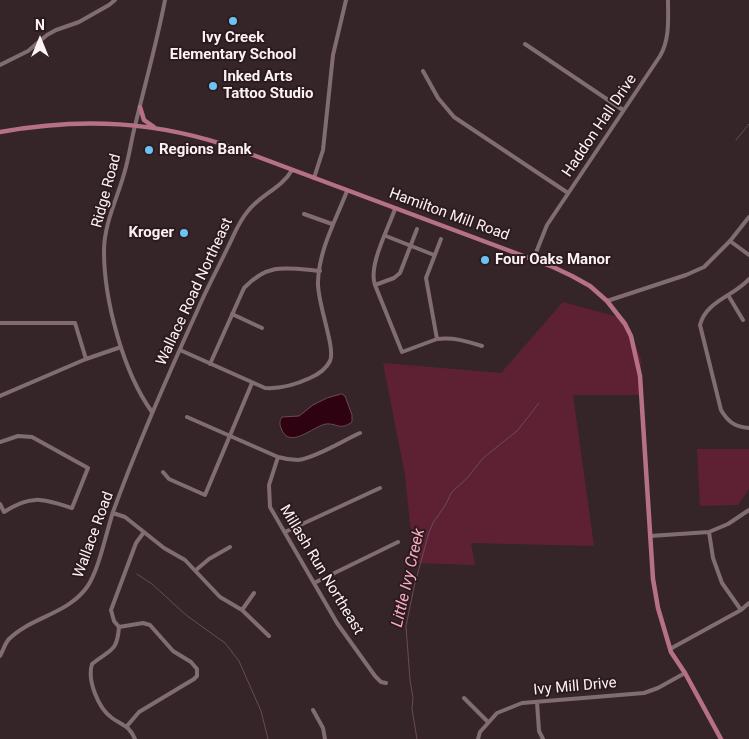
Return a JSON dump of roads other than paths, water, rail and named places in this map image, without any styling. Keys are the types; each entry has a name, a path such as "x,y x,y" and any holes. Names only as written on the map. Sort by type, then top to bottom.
{"main road":[{"path":"140,107 144,120 156,128"},
{"name":"Hamilton Mill Road","path":"0,132 40,125 66,123 156,128 197,136 533,260 572,276 590,286 607,301 625,324 635,352 640,376 653,580 657,602 670,649 720,739"}],"street":[{"path":"0,65 28,51 47,35 79,22 110,5 115,0"},
{"name":"Ridge Road","path":"152,412 137,386 121,347 108,297 104,250 108,224 125,173 165,0"},
{"path":"314,178 324,150 333,55 346,0"},
{"name":"Haddon Hall Drive","path":"533,260 547,226 665,48 668,30 668,0"},
{"path":"525,44 623,110"},
{"path":"423,71 438,98 454,116 568,193"},
{"name":"Wallace Road Northeast","path":"152,412 198,307 242,219 253,204 287,178 292,170"},
{"path":"180,350 252,383 274,389 294,385 312,377 327,366 332,347 320,302 318,283 332,224 346,190"},
{"path":"395,209 373,268 373,280 402,352 437,339 455,338 482,346"},
{"path":"304,214 332,224"},
{"path":"607,301 686,275 704,266 730,242 749,217"},
{"path":"375,285 397,276 417,229"},
{"path":"386,236 434,255"},
{"path":"437,339 426,283 428,272 441,239"},
{"path":"730,242 749,255"},
{"path":"210,364 244,288 252,280 269,270 282,268 320,271"},
{"path":"749,280 717,302 704,314 700,325 700,331 725,417 733,424 749,428"},
{"path":"728,295 743,320"},
{"path":"232,314 262,328"},
{"path":"0,323 75,323 86,358"},
{"path":"0,396 86,358 121,347"},
{"path":"163,472 169,479 205,494 252,383"},
{"name":"Wallace Road","path":"0,656 7,640 30,624 78,597 87,587 113,512 152,412"},
{"path":"186,417 278,457 299,460 360,433"},
{"path":"0,442 18,436 32,437 88,468 72,508 42,499 27,499 15,504 4,512 0,504"},
{"name":"Millash Run Northeast","path":"278,457 271,474 268,495 270,507 337,623 375,676 381,682 386,683"},
{"path":"285,532 380,488"},
{"path":"650,536 708,532 728,524 749,510"},
{"path":"113,512 125,518 164,548 185,560 220,597 242,610 269,636"},
{"path":"135,739 127,726 107,714 90,682 90,672 92,664 112,651 118,641 119,627 114,621 111,610 136,542 144,532"},
{"path":"708,532 713,558 722,583 741,610"},
{"path":"314,583 398,542"},
{"path":"196,570 230,546"},
{"path":"242,610 254,593"},
{"path":"670,649 749,604"},
{"path":"119,627 143,623 150,625 173,652 190,662 196,669 197,676 139,712 127,726"},
{"name":"Ivy Mill Drive","path":"478,739 480,732 497,713 522,703 644,693 658,688 685,673"},
{"path":"464,698 488,722"},
{"path":"537,702 539,731 544,739"},
{"path":"313,710 324,728 325,739"}],"waterway":[{"path":"736,140 749,124"},
{"name":"Little Ivy Creek","path":"417,739 412,709 413,698 406,626 429,532 451,493 468,477 483,458 517,431 539,403"},
{"path":"137,574 152,584 186,615 225,643 239,661 261,711 268,739"}],"place":[{"name":"Ivy Creek Elementary School","path":"233,21"},
{"name":"Inked Arts Tattoo Studio","path":"213,86"},
{"name":"Regions Bank","path":"149,150"},
{"name":"Kroger","path":"184,233"},
{"name":"Four Oaks Manor","path":"485,260"}]}
